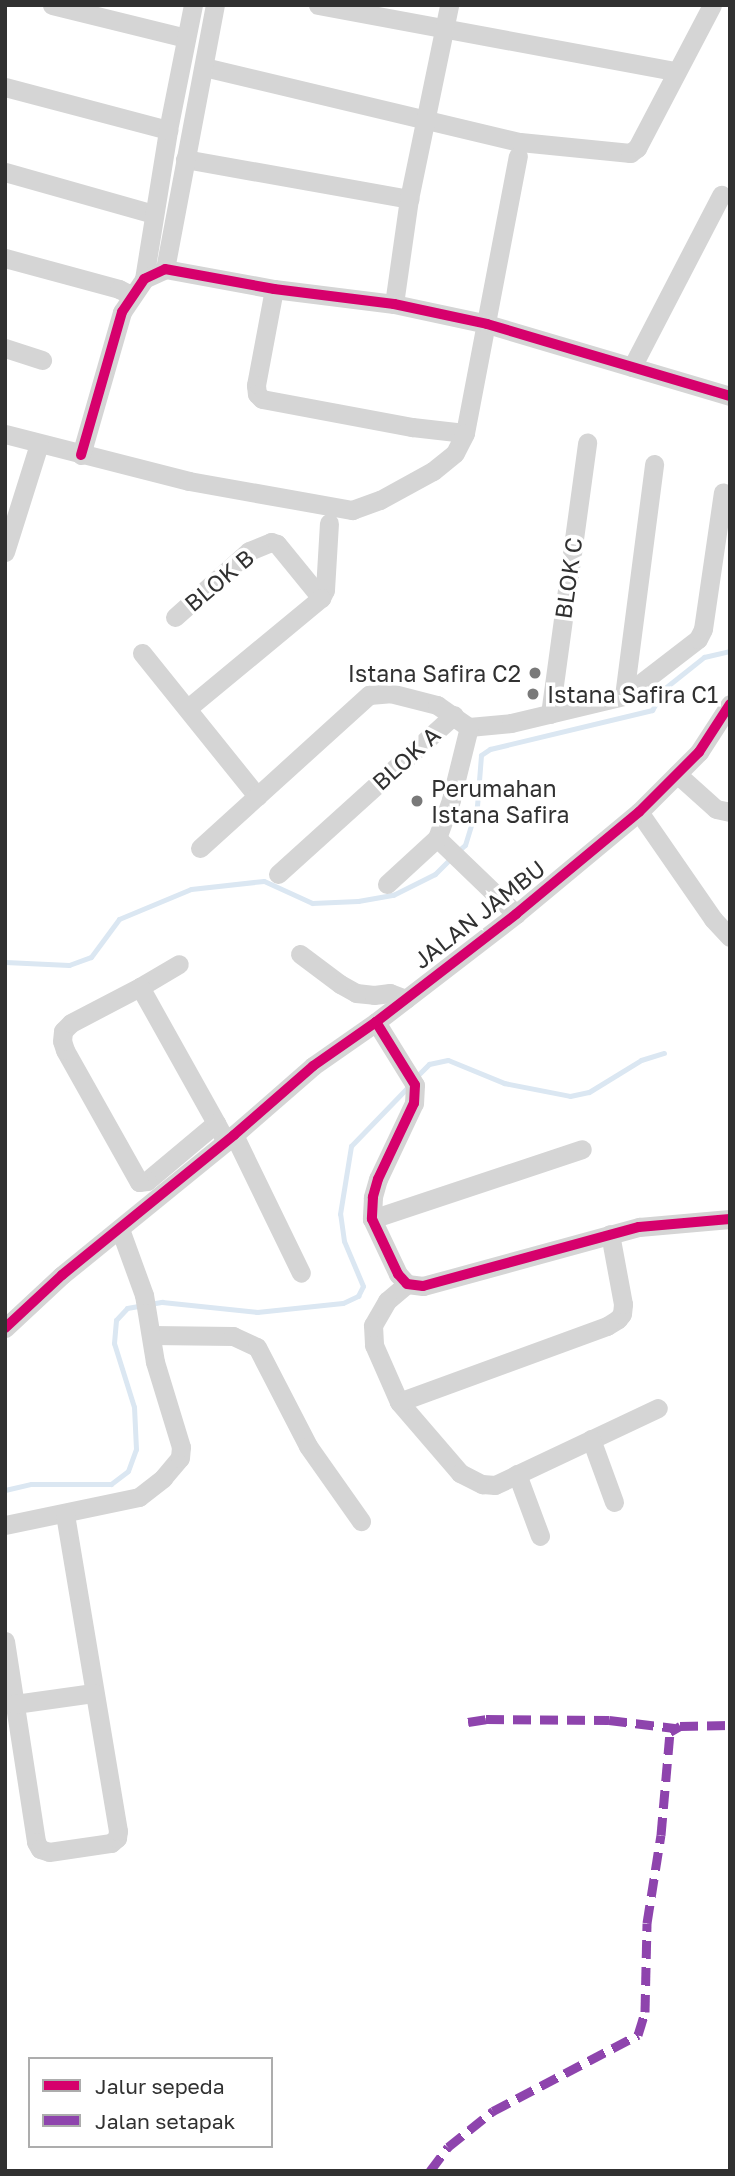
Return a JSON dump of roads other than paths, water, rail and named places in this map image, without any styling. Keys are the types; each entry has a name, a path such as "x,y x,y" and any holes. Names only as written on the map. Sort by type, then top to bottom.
{"street":[{"path":"51,5 186,38"},
{"path":"144,279 168,130 193,5"},
{"path":"165,270 215,5"},
{"path":"318,5 445,26 675,71"},
{"path":"394,304 409,199 449,5"},
{"path":"204,67 520,142 629,153 636,148 712,5"},
{"path":"5,87 168,130"},
{"path":"5,434 189,481 352,510 373,503 433,471 455,453 465,433 518,156"},
{"path":"185,159 409,199"},
{"path":"5,172 153,214"},
{"path":"632,367 721,195"},
{"path":"5,258 119,289 131,295"},
{"path":"81,455 113,334 131,295 144,279 165,270 274,289 394,304 487,324 730,396"},
{"path":"274,289 257,380 256,392 262,399 412,427 465,433"},
{"path":"5,348 42,360"},
{"name":"BLOK C","path":"550,714 587,443"},
{"path":"5,552 38,444"},
{"path":"624,696 654,464"},
{"path":"387,884 442,842 462,721 511,723 624,696 698,639 703,629 723,492"},
{"path":"188,708 321,598 325,590 329,523"},
{"name":"BLOK B","path":"175,617 249,551 271,542 276,544 321,598"},
{"path":"142,653 257,796"},
{"name":"BLOK A","path":"200,848 369,695 377,692 438,705 462,721 278,874"},
{"name":"JALAN JAMBU","path":"5,1328 62,1275 230,1139 313,1066 376,1022 516,914 639,812 699,752 728,714"},
{"path":"677,774 716,809 730,812"},
{"path":"639,812 713,919 730,937"},
{"path":"442,842 516,914"},
{"path":"300,954 356,993 390,993 406,999"},
{"path":"179,964 71,1023 61,1036 65,1050 139,1182 148,1181 216,1123"},
{"path":"139,987 216,1123 230,1139 301,1273"},
{"path":"376,1022 415,1085 414,1103 378,1179 373,1198 372,1219 398,1274 407,1284 423,1286 639,1227 730,1219"},
{"path":"372,1219 424,1205 582,1149"},
{"path":"5,1525 139,1497 163,1478 180,1458 181,1447 155,1362 144,1295 120,1229"},
{"path":"399,1402 607,1326 618,1319 622,1314 623,1304 610,1234"},
{"path":"407,1284 387,1301 373,1325 374,1345 399,1402 460,1472 482,1484 495,1485 658,1408"},
{"path":"151,1326 233,1336 257,1348 308,1446 361,1521"},
{"path":"591,1439 614,1502"},
{"path":"517,1474 540,1536"},
{"path":"5,1641 36,1842 40,1850 62,1851 111,1843 117,1838 65,1514"},
{"path":"15,1704 93,1693"}],"waterway":[{"path":"458,851 465,845 477,806 481,755 490,749 652,710 665,688 704,657 730,651"},
{"path":"5,962 69,965 91,957 119,919 191,889 264,881 312,903 358,901 393,895 435,874 451,858"},
{"path":"415,1078 429,1064 448,1060 504,1083 570,1096 589,1092 641,1060 664,1053"},
{"path":"5,1490 31,1484 111,1484 128,1471 136,1449 134,1407 114,1343 116,1320 127,1308 162,1302 257,1312 343,1303 358,1296 363,1286 344,1241 340,1214 351,1146 409,1086"}],"place":[{"name":"Istana Safira C2","path":"535,673"},
{"name":"Istana Safira C1","path":"533,694"},
{"name":"Perumahan Istana Safira","path":"417,801"}]}
